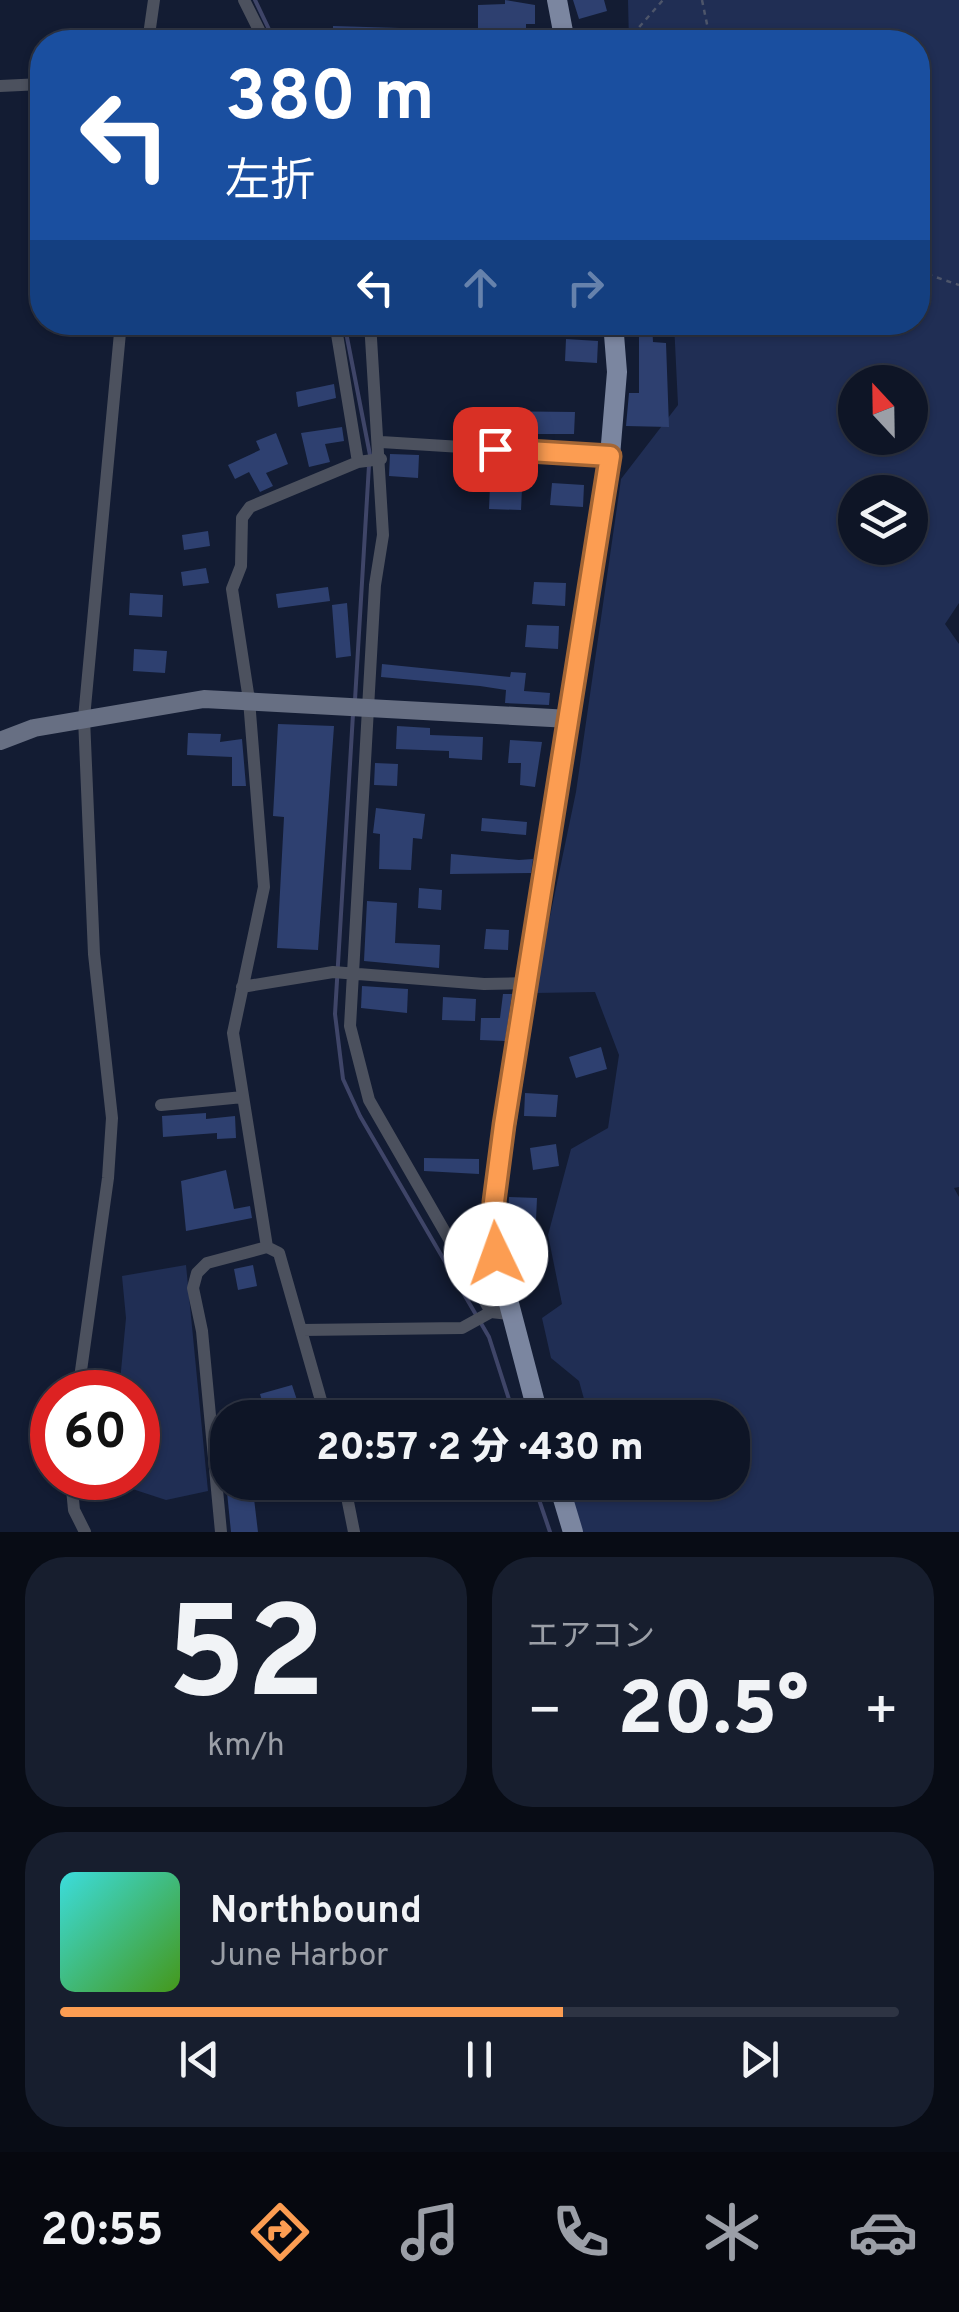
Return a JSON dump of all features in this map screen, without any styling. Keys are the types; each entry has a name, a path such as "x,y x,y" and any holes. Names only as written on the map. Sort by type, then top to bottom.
{"main road":[{"path":"558,0 563,30"},
{"path":"531,1400 491,1315 496,1254 494,1202 610,456 617,372 613,335"},
{"path":"563,1500 573,1532"}],"street":[{"path":"150,30 154,0"},
{"path":"244,0 259,30"},
{"path":"0,86 30,85"},
{"path":"81,1370 108,1178 112,1118 94,954 84,718 120,335"},
{"path":"337,335 358,462"},
{"path":"302,1330 462,1328 491,1315 368,1100 350,1026 344,972 360,708 384,535 371,335"},
{"path":"380,442 610,456"},
{"path":"267,1247 234,1033 264,887 249,700 232,589 241,566 242,518 250,507 358,462 381,460"},
{"path":"0,741 34,728 204,699 570,719"},
{"path":"242,987 344,972 484,984 529,982"},
{"path":"161,1104 243,1097"},
{"path":"221,1532 202,1332 193,1288 196,1273 207,1263 267,1247 279,1253 321,1400"},
{"path":"73,1500 85,1532"},
{"path":"348,1500 354,1532"}],"path":[{"path":"636,30 662,0"},
{"path":"702,0 708,30"},
{"path":"930,274 959,285"}],"shaded area":[{"path":"628,0 959,0 959,603 945,624 959,644 959,1187 954,1188 959,1197 959,1532 583,1532 573,1503 750,1500 750,1400 584,1400 579,1381 551,1358 542,1318 562,1304 548,1235 571,1149 608,1128 619,1055 595,992 534,993 576,792 621,479 678,405 675,335 930,335 930,30 629,30"},
{"path":"186,1265 208,1491 160,1498 160,1370 121,1370 126,1318 122,1276"}],"building":[{"path":"505,0 535,5 535,24 526,24 526,30 478,30 478,5 505,4"},
{"path":"573,0 604,0 607,11 579,19"},
{"path":"333,26 400,28 400,30 333,30"},
{"path":"639,335 653,335 653,342 666,343 669,427 626,426 629,393 639,393"},
{"path":"566,339 598,341 597,363 565,361"},
{"path":"334,384 336,398 298,407 296,392"},
{"path":"496,411 575,412 574,434 495,434"},
{"path":"342,427 344,441 325,444 330,462 309,467 301,433"},
{"path":"276,433 288,464 266,473 273,486 260,492 249,472 235,479 228,465 260,450 256,441"},
{"path":"390,454 419,455 418,478 389,476"},
{"path":"552,483 584,485 583,507 550,505"},
{"path":"490,486 522,488 521,510 489,509"},
{"path":"208,531 210,546 184,550 182,535"},
{"path":"206,568 209,583 183,586 181,572"},
{"path":"534,582 566,583 565,606 532,604"},
{"path":"328,587 330,601 278,608 276,594"},
{"path":"130,593 163,595 162,617 129,615"},
{"path":"347,603 351,656 336,658 332,605"},
{"path":"527,625 559,626 558,649 525,647"},
{"path":"134,649 167,651 165,673 133,671"},
{"path":"382,664 510,677 511,672 526,673 524,691 550,693 549,705 505,703 506,690 381,677"},
{"path":"278,724 334,726 318,950 277,948 284,817 273,816"},
{"path":"397,726 430,728 430,735 483,737 482,760 449,758 449,751 396,749"},
{"path":"188,733 221,734 220,742 242,739 246,786 232,786 232,757 187,755"},
{"path":"510,740 542,742 535,787 520,785 521,763 508,763"},
{"path":"375,763 398,764 397,786 374,785"},
{"path":"376,808 425,814 422,839 413,838 411,870 379,869 380,834 373,833"},
{"path":"482,818 527,822 526,835 481,831"},
{"path":"451,854 533,859 531,873 450,874"},
{"path":"419,888 442,890 441,910 418,908"},
{"path":"367,901 397,903 395,943 440,945 439,968 364,961"},
{"path":"486,929 509,930 508,950 484,949"},
{"path":"362,986 408,989 407,1013 361,1008"},
{"path":"503,994 512,994 505,1041 480,1040 481,1018 500,1018"},
{"path":"443,997 476,999 475,1021 442,1020"},
{"path":"601,1047 607,1069 576,1078 569,1057"},
{"path":"525,1093 558,1095 556,1117 524,1116"},
{"path":"206,1113 206,1119 235,1116 236,1138 217,1139 217,1133 163,1137 162,1116"},
{"path":"556,1144 559,1166 533,1170 530,1148"},
{"path":"424,1158 479,1159 479,1174 424,1171"},
{"path":"226,1170 234,1209 250,1206 252,1218 186,1231 181,1181"},
{"path":"509,1197 537,1198 536,1220 508,1219"},
{"path":"253,1265 257,1286 238,1290 234,1269"},
{"path":"292,1385 297,1400 262,1400 260,1394"},
{"path":"228,1500 254,1500 258,1532 231,1532"}],"waterway":[{"path":"255,0 269,30"},
{"path":"347,335 370,455"},
{"path":"355,700 369,465"},
{"path":"353,714 335,1014 343,1079 360,1116 489,1337 509,1400"},
{"path":"539,1500 550,1532"}],"route":[{"path":"495,449 610,456 504,1125 494,1202 496,1254"}]}
